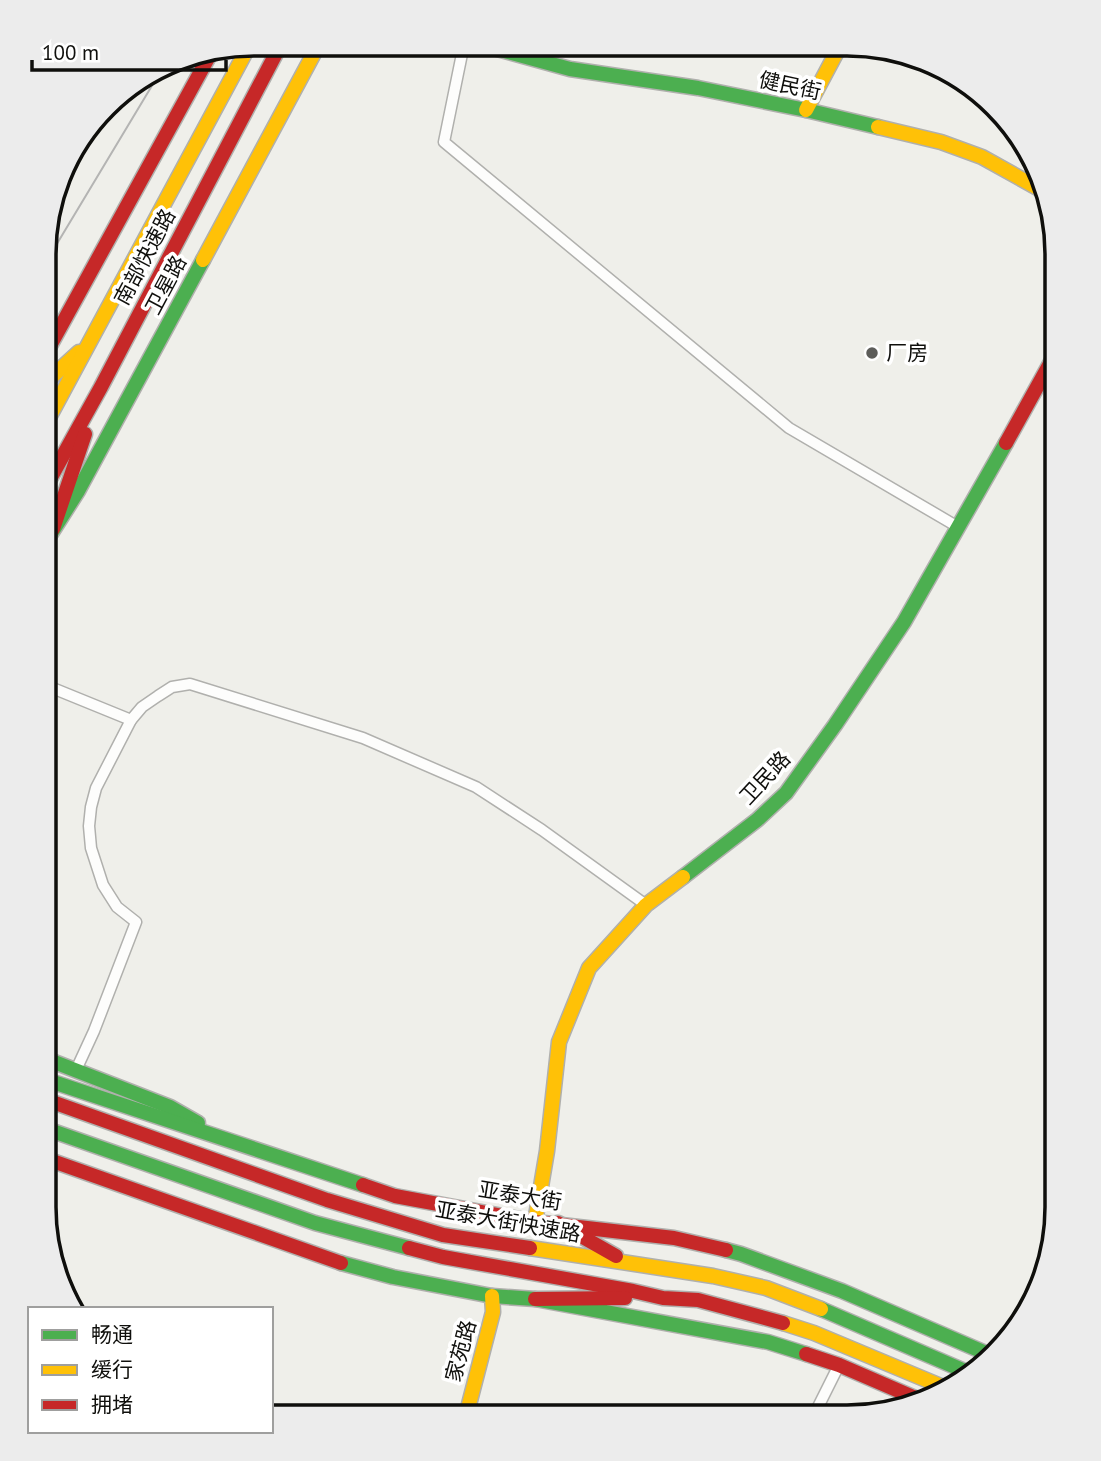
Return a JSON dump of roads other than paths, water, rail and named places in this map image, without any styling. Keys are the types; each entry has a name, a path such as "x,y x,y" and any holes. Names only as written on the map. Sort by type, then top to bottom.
{"main road":[{"name":"南部快速路","path":"56,405 244,56"},
{"name":"南部快速路","path":"56,468 275,56"},
{"name":"卫星路","path":"56,524 78,491 313,56"},
{"name":"健民街","path":"523,56 570,69 698,88 806,110 941,142 982,157 1033,186"},
{"path":"806,110 835,56"},
{"path":"56,335 206,62"},
{"path":"56,373 90,342"},
{"name":"卫民路","path":"535,1222 547,1151 559,1042 589,968 646,905 757,820 786,793 904,622 1045,372"},
{"path":"56,520 101,387"},
{"path":"56,1063 170,1107 224,1139"},
{"name":"亚泰大街","path":"56,1083 395,1196 535,1222 674,1238 741,1254 842,1291 982,1352"},
{"name":"亚泰大街快速路","path":"56,1103 327,1200 443,1235 713,1276 766,1287 961,1369"},
{"path":"56,1132 315,1223 443,1257 663,1298"},
{"path":"56,1161 334,1261 393,1277 492,1296 535,1299 698,1300 814,1333 936,1384"},
{"path":"558,1223 632,1265"},
{"name":"家苑路","path":"469,1405 493,1312 492,1296"},
{"path":"535,1299 768,1342 839,1365 909,1395"}],"street":[{"path":"462,56 444,142 789,428 958,527"},
{"path":"76,1070 136,922 117,907 103,885 91,848 91,807 96,788 131,719 142,707 172,687 190,684 363,738 476,787 542,830 646,905"},
{"path":"56,689 131,719"},
{"path":"819,1405 839,1365"}],"tram line":[{"path":"57,244 153,84"}],"place":[{"name":"厂房","path":"872,353"}]}
